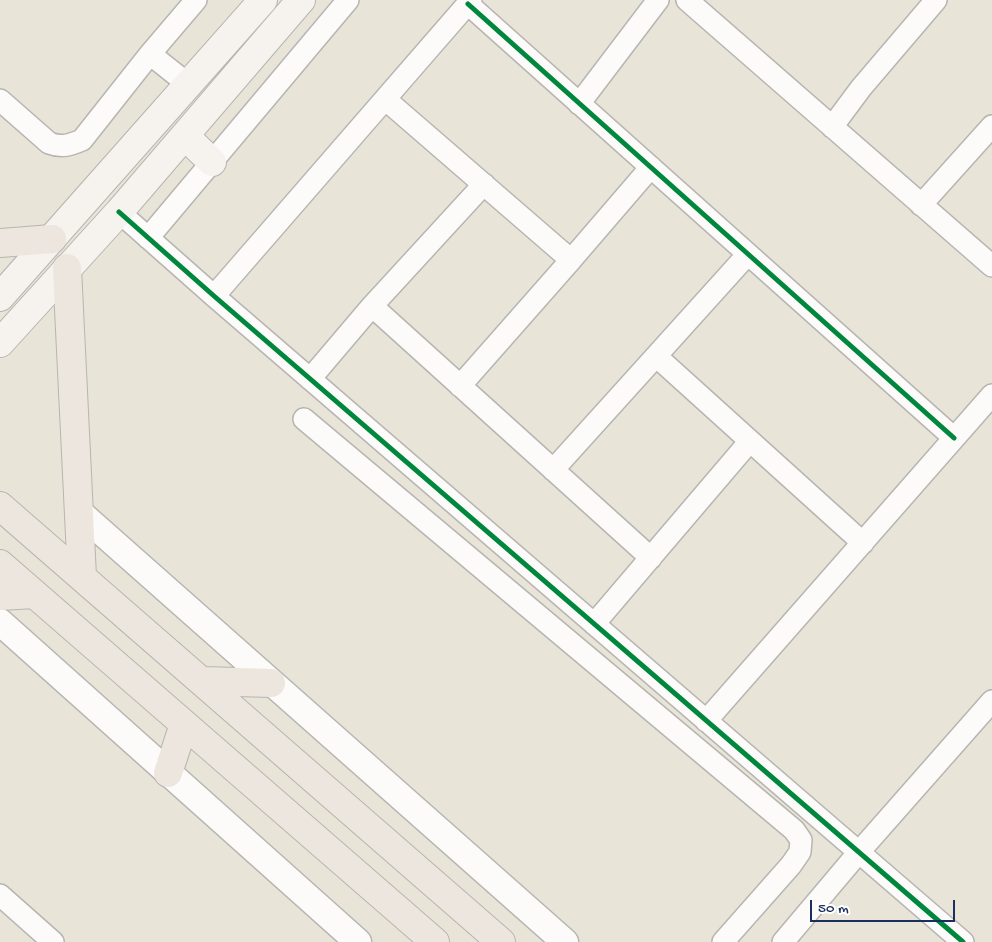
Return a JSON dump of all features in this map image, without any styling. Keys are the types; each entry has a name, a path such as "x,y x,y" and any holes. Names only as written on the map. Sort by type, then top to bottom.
{"main road":[{"path":"0,298 263,0"},
{"path":"0,343 119,212 302,0"},
{"path":"185,136 212,162"},
{"path":"0,243 52,239"},
{"path":"67,268 82,577"},
{"path":"0,506 501,942"},
{"path":"0,564 435,942"},
{"path":"0,596 34,594"},
{"path":"202,681 272,683"},
{"path":"168,773 184,724"}],"street":[{"path":"0,100 49,143 59,147 82,140 150,54 196,0"},
{"path":"148,238 348,0"},
{"path":"579,104 658,0"},
{"path":"687,0 992,266"},
{"path":"832,127 861,88 936,0"},
{"path":"214,296 469,2 579,104 954,438"},
{"path":"150,54 189,85"},
{"path":"385,99 571,260"},
{"path":"922,205 992,126"},
{"path":"460,386 650,167"},
{"path":"310,379 372,306 484,184"},
{"path":"119,212 963,942"},
{"path":"553,470 748,254"},
{"path":"372,306 651,558"},
{"path":"656,356 863,543"},
{"path":"706,721 992,396"},
{"path":"304,420 794,830 801,840 800,852 791,865 723,942"},
{"path":"355,462 375,435"},
{"path":"594,624 750,441"},
{"path":"79,512 565,942"},
{"path":"0,622 358,942"},
{"path":"783,942 859,852 992,701"},
{"path":"0,895 40,938"}],"cycle path":[{"path":"468,4 954,438"},
{"path":"119,212 963,942"}]}
